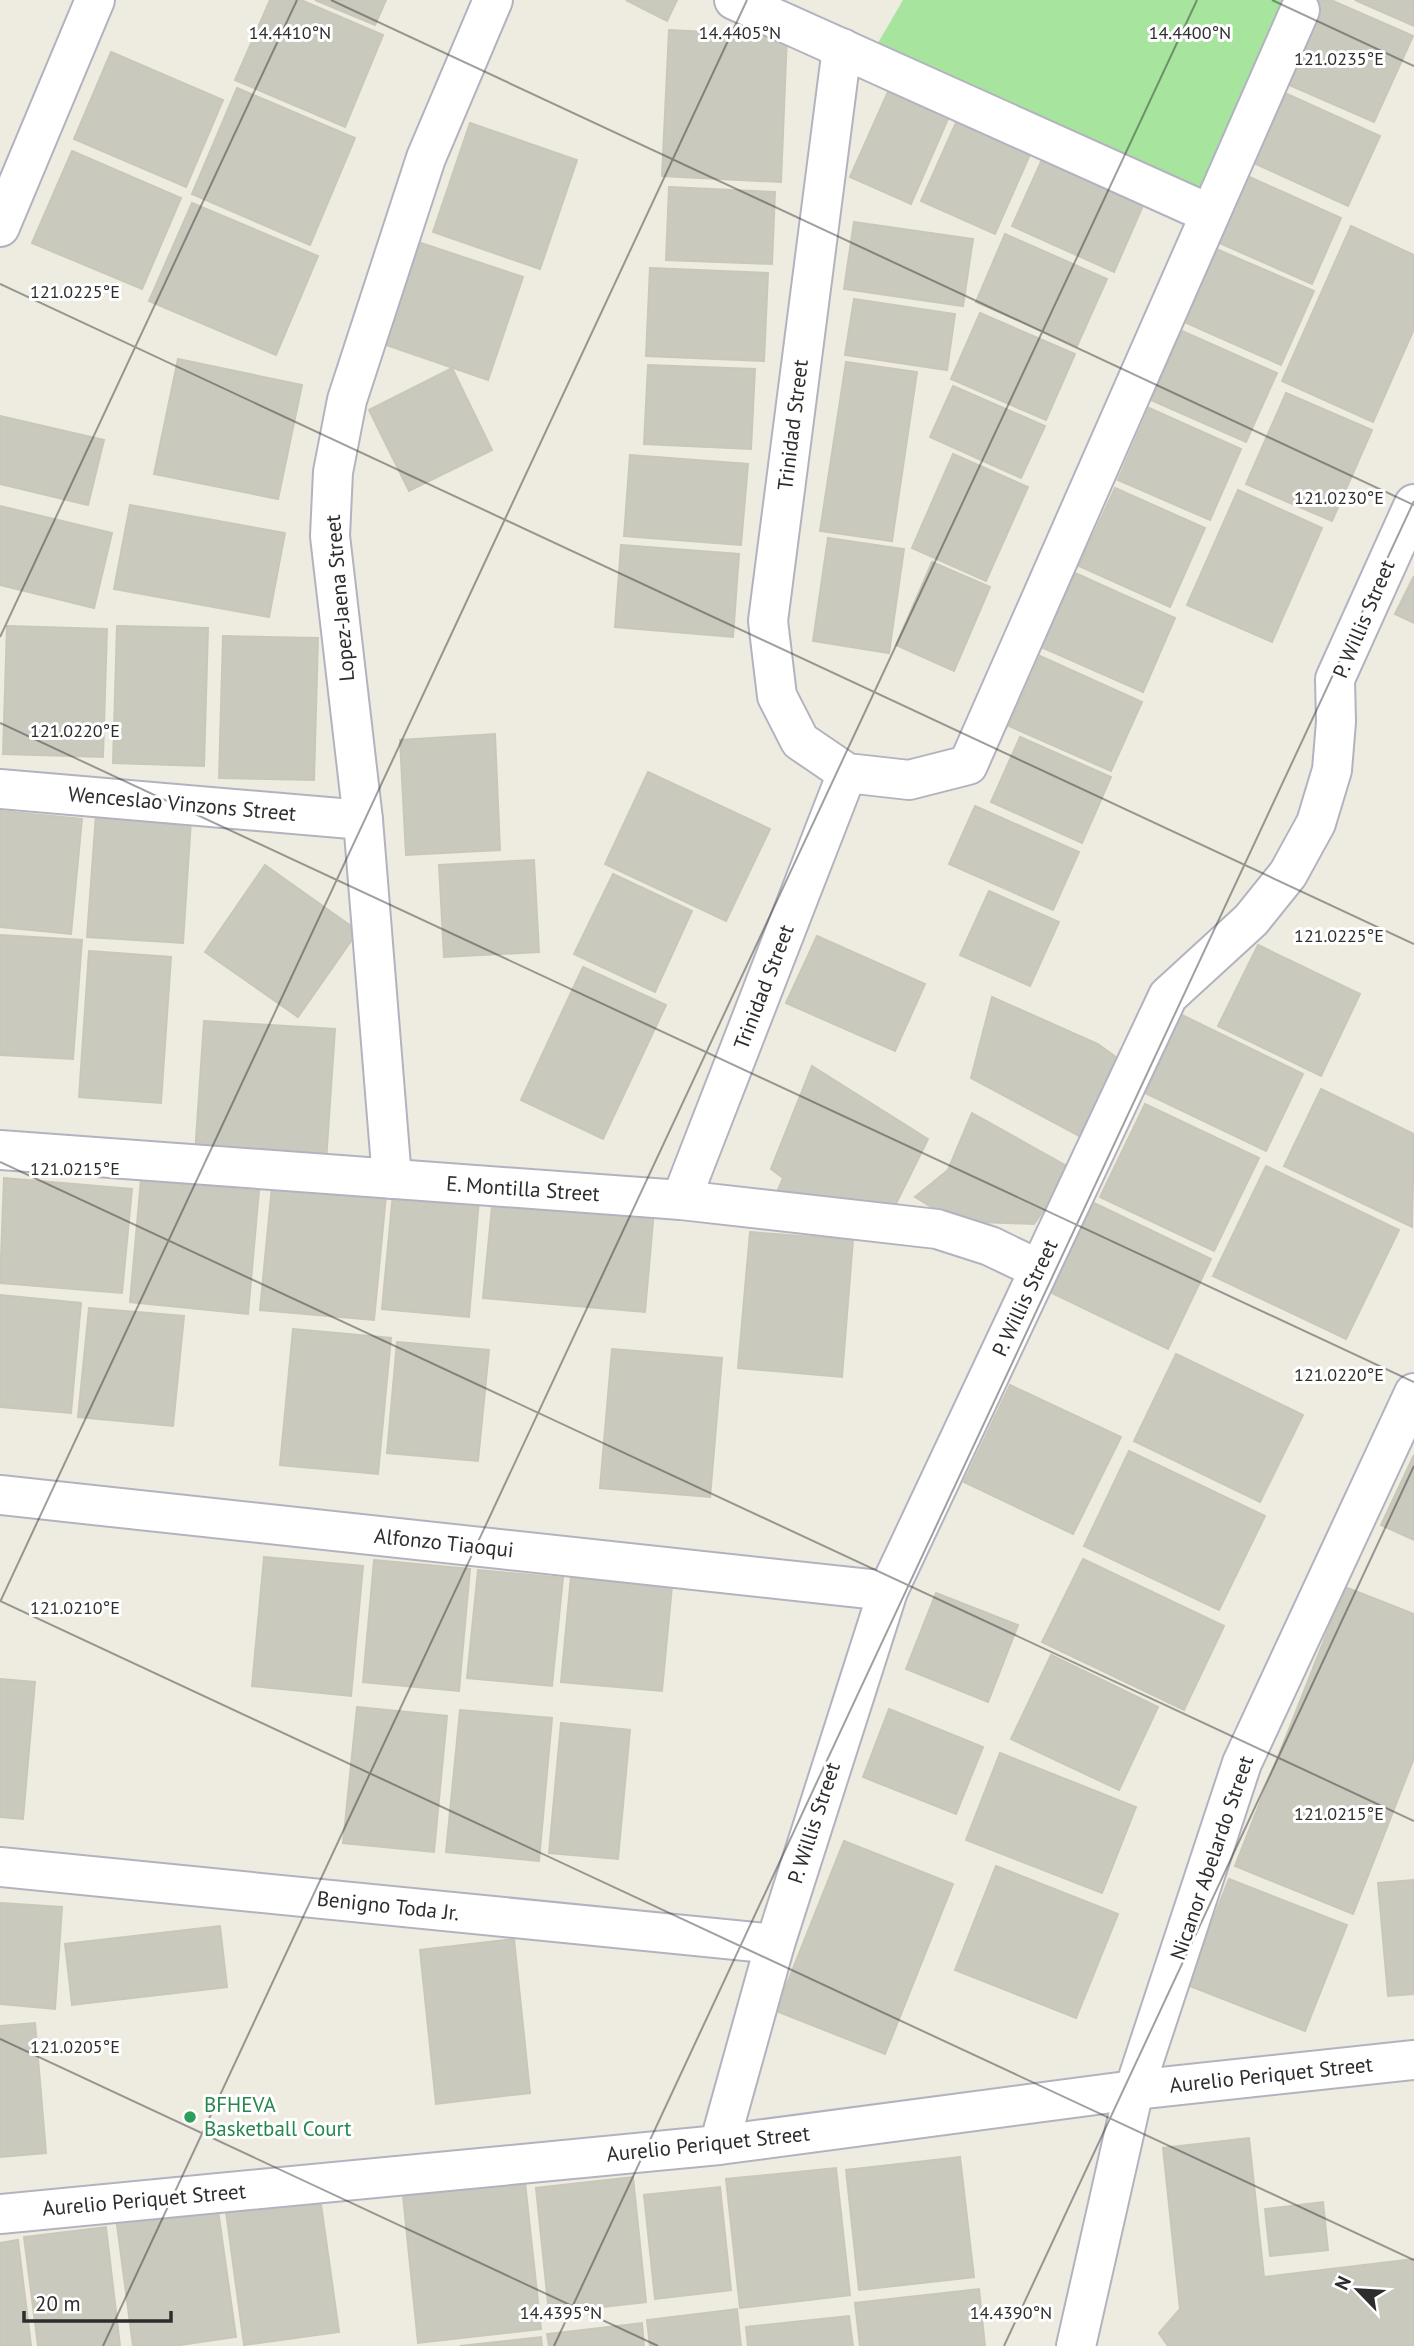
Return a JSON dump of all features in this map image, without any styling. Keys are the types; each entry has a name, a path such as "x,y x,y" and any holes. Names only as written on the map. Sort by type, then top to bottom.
{"street":[{"path":"0,227 95,0"},
{"name":"Lopez-Jaena Street","path":"392,1179 363,820 330,536 333,472 346,400 426,158 493,0"},
{"path":"734,0 1210,214"},
{"name":"Trinidad Street","path":"842,48 768,621 777,696 800,741 848,774 909,780 968,765 1300,10"},
{"name":"P. Willis Street","path":"719,2145 775,1944 888,1591 1168,996 1251,920 1288,874 1316,823 1332,770 1336,722 1335,679 1414,504"},
{"name":"Trinidad Street","path":"681,1200 848,774"},
{"name":"Wenceslao Vinzons Street","path":"0,789 363,820"},
{"name":"E. Montilla Street","path":"0,1150 681,1200 937,1229 990,1246 1038,1269"},
{"name":"Nicanor Abelardo Street","path":"1076,2346 1134,2090 1241,1763 1414,1393"},
{"name":"Alfonzo Tiaoqui","path":"0,1494 888,1591"},
{"name":"Benigno Toda Jr.","path":"0,1867 775,1944"},
{"name":"Aurelio Periquet Street","path":"0,2214 719,2145 1134,2090 1414,2060"}],"green space":[{"path":"903,0 1293,0 1196,198 871,55"}],"building":[{"path":"270,0 301,0 383,35 345,127 235,80"},
{"path":"315,0 386,0 375,25"},
{"path":"626,0 677,0 667,21"},
{"path":"1315,0 1331,0 1413,36 1374,122 1280,81"},
{"path":"1355,0 1414,0 1414,26"},
{"path":"669,30 787,36 781,182 662,176"},
{"path":"111,52 223,100 186,187 74,139"},
{"path":"891,85 951,112 911,204 850,177"},
{"path":"237,88 355,138 310,245 192,194"},
{"path":"1276,89 1380,136 1348,206 1245,159"},
{"path":"958,118 1032,150 995,234 921,201"},
{"path":"470,123 577,160 540,269 433,232"},
{"path":"72,151 181,198 142,289 32,243"},
{"path":"1044,155 1145,201 1114,272 1012,226"},
{"path":"1236,171 1341,218 1312,284 1206,237"},
{"path":"669,187 775,192 772,264 666,260"},
{"path":"192,203 318,256 276,355 149,301"},
{"path":"854,222 973,239 963,306 844,289"},
{"path":"1351,226 1414,255 1414,329 1373,422 1282,381"},
{"path":"1005,234 1107,279 1077,346 976,302"},
{"path":"418,242 523,277 488,380 383,344"},
{"path":"1214,248 1314,291 1281,365 1182,321"},
{"path":"650,268 768,273 764,361 646,356"},
{"path":"854,299 955,314 947,370 845,355"},
{"path":"980,313 1075,354 1046,420 951,379"},
{"path":"1182,331 1277,373 1246,442 1151,400"},
{"path":"178,359 302,385 278,499 154,474"},
{"path":"846,362 917,372 892,541 820,531"},
{"path":"648,365 755,369 751,449 644,444"},
{"path":"452,368 492,450 409,491 369,410"},
{"path":"953,386 1045,426 1021,478 930,437"},
{"path":"1286,393 1372,430 1332,521 1246,484"},
{"path":"1149,408 1241,449 1210,520 1118,480"},
{"path":"0,416 104,440 88,505 0,484"},
{"path":"953,454 1028,487 986,581 912,548"},
{"path":"630,455 748,464 741,545 624,536"},
{"path":"1115,488 1205,528 1170,607 1079,566"},
{"path":"1238,490 1322,528 1272,642 1187,605"},
{"path":"130,505 285,533 269,617 114,589"},
{"path":"0,506 112,533 94,608 0,585"},
{"path":"828,538 904,549 889,653 813,641"},
{"path":"621,545 739,554 733,637 615,627"},
{"path":"932,562 990,587 954,671 896,645"},
{"path":"1075,573 1175,618 1143,692 1041,647"},
{"path":"1414,576 1414,623 1395,614"},
{"path":"7,626 107,629 103,757 3,754"},
{"path":"117,626 208,628 204,766 113,763"},
{"path":"223,636 318,638 314,780 219,778"},
{"path":"1040,656 1142,702 1111,771 1009,726"},
{"path":"495,734 500,850 406,855 400,740"},
{"path":"1020,737 1111,777 1082,843 991,802"},
{"path":"648,772 770,829 726,921 605,864"},
{"path":"975,806 1079,852 1053,910 949,864"},
{"path":"0,811 82,819 71,934 0,927"},
{"path":"96,814 191,820 183,943 87,937"},
{"path":"534,860 539,952 444,957 439,865"},
{"path":"265,865 358,931 298,1017 205,952"},
{"path":"613,874 692,911 655,992 574,954"},
{"path":"989,891 1059,922 1030,986 960,955"},
{"path":"0,935 82,940 73,1059 0,1055"},
{"path":"817,936 925,984 895,1051 786,1003"},
{"path":"1258,945 1360,994 1321,1076 1218,1026"},
{"path":"89,951 171,957 161,1103 79,1097"},
{"path":"583,967 666,1005 603,1139 521,1100"},
{"path":"992,997 1098,1044 1116,1057 1085,1139 971,1078"},
{"path":"1180,1014 1303,1074 1266,1151 1143,1092"},
{"path":"204,1021 335,1029 326,1162 195,1154"},
{"path":"812,1066 928,1139 891,1214 775,1197 783,1178 771,1169"},
{"path":"1321,1089 1414,1134 1412,1227 1284,1166"},
{"path":"1145,1104 1259,1158 1214,1251 1100,1197"},
{"path":"972,1113 1072,1169 1034,1224 954,1221 915,1197 948,1170"},
{"path":"1266,1166 1399,1230 1346,1339 1213,1276"},
{"path":"4,1178 132,1189 122,1293 0,1283"},
{"path":"141,1179 259,1191 248,1314 130,1302"},
{"path":"272,1186 386,1196 374,1320 260,1310"},
{"path":"393,1193 479,1200 469,1317 382,1309"},
{"path":"493,1196 654,1210 645,1312 483,1298"},
{"path":"1094,1203 1211,1259 1168,1349 1050,1292"},
{"path":"750,1232 853,1240 842,1377 738,1368"},
{"path":"0,1295 81,1303 71,1413 0,1407"},
{"path":"89,1308 184,1316 173,1426 78,1417"},
{"path":"293,1329 391,1338 378,1474 280,1465"},
{"path":"397,1342 489,1350 478,1461 387,1453"},
{"path":"612,1349 722,1358 710,1497 600,1488"},
{"path":"1176,1354 1303,1415 1260,1502 1134,1441"},
{"path":"1010,1385 1121,1437 1073,1534 964,1482"},
{"path":"1129,1451 1265,1516 1219,1610 1084,1546"},
{"path":"1414,1455 1414,1540 1381,1525"},
{"path":"264,1557 363,1566 351,1696 252,1686"},
{"path":"1083,1559 1224,1626 1184,1710 1042,1642"},
{"path":"374,1560 470,1569 459,1691 363,1682"},
{"path":"478,1570 563,1578 552,1686 467,1678"},
{"path":"571,1576 672,1586 662,1691 561,1682"},
{"path":"1345,1587 1414,1614 1414,1758 1353,1914 1235,1866"},
{"path":"936,1593 1018,1625 988,1702 906,1669"},
{"path":"1051,1655 1158,1707 1119,1790 1011,1739"},
{"path":"0,1679 35,1682 23,1819 0,1817"},
{"path":"357,1707 447,1716 434,1852 343,1843"},
{"path":"889,1709 983,1747 956,1814 863,1777"},
{"path":"460,1710 552,1718 539,1861 446,1852"},
{"path":"561,1723 630,1730 618,1859 549,1853"},
{"path":"1000,1753 1136,1807 1102,1893 966,1840"},
{"path":"844,1841 953,1884 885,2054 776,2011"},
{"path":"996,1866 1118,1914 1076,2018 955,1970"},
{"path":"1229,1879 1347,1925 1305,2031 1187,1985"},
{"path":"1414,1880 1414,1994 1388,1996 1378,1883"},
{"path":"0,1903 62,1907 55,2009 0,2004"},
{"path":"220,1926 227,1987 72,2005 65,1944"},
{"path":"514,1939 530,2093 436,2104 420,1950"},
{"path":"35,2023 46,2153 0,2157 0,2026"},
{"path":"1249,2138 1264,2277 1414,2259 1414,2346 1168,2346 1159,2333 1180,2309 1163,2148"},
{"path":"960,2157 974,2277 859,2290 846,2170"},
{"path":"836,2168 850,2295 740,2308 726,2179"},
{"path":"633,2177 646,2302 549,2313 536,2188"},
{"path":"525,2182 541,2329 418,2343 403,2196"},
{"path":"720,2187 731,2290 655,2299 644,2195"},
{"path":"319,2190 339,2332 244,2345 225,2204"},
{"path":"1323,2202 1328,2250 1270,2256 1265,2209"},
{"path":"217,2203 236,2337 173,2346 133,2346 116,2217"},
{"path":"106,2227 120,2346 38,2346 24,2237"},
{"path":"18,2240 31,2346 0,2346 0,2243"},
{"path":"979,2289 985,2346 860,2346 855,2303"},
{"path":"737,2309 741,2346 650,2346 647,2320"},
{"path":"849,2316 853,2346 748,2346 746,2327"},
{"path":"642,2323 644,2346 549,2346 547,2334"},
{"path":"541,2337 542,2346 460,2346"}],"place":[{"name":"BFHEVA Basketball Court","path":"190,2117"}]}
